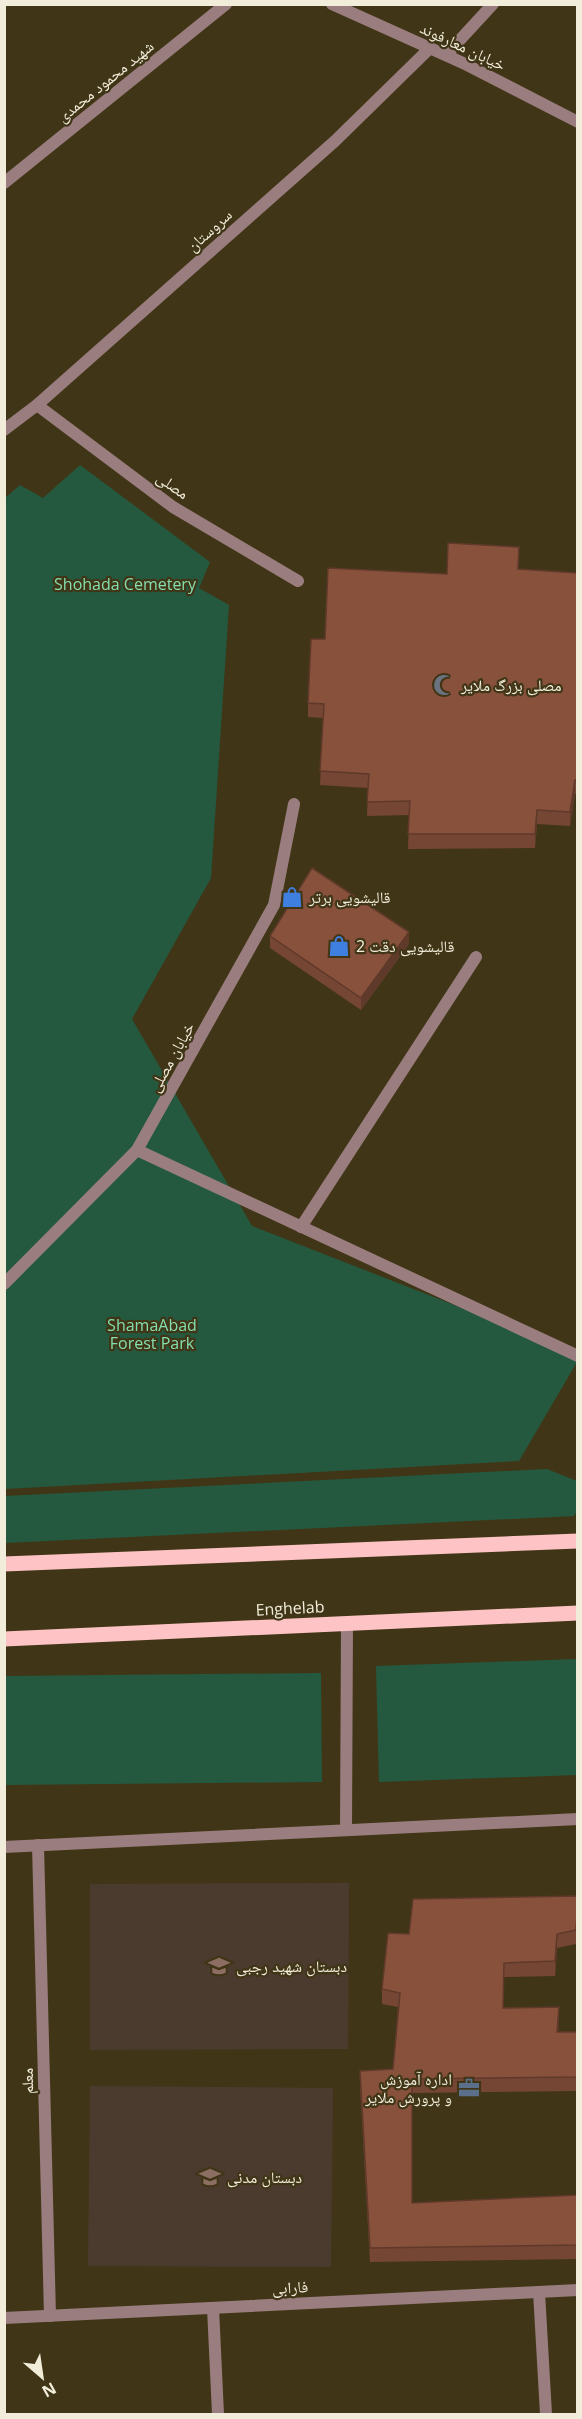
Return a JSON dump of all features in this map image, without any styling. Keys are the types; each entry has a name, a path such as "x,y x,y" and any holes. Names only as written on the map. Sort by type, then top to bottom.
{"main road":[{"path":"4,1564 578,1540"},
{"name":"Enghelab","path":"4,1639 578,1613"}],"street":[{"name":"شهید محمود محمدی","path":"4,183 226,4"},
{"name":"خیابان معارفوند","path":"333,4 446,55 578,122"},
{"path":"446,55 494,4"},
{"name":"سروستان","path":"4,430 37,405 334,141 430,48"},
{"name":"مصلی","path":"37,405 173,507 297,581"},
{"name":"خیابان مصلی","path":"4,1284 137,1150 274,906 294,804"},
{"path":"301,1227 476,957"},
{"path":"137,1150 578,1356"},
{"path":"346,1830 347,1624"},
{"path":"4,1847 578,1819"},
{"name":"معلم","path":"38,1845 50,2316"},
{"name":"فارابی","path":"4,2318 578,2290"},
{"path":"539,2292 546,2415"},
{"path":"213,2308 218,2415"}],"shaded area":[{"name":"دبستان شهید رجبی","path":"349,1883 348,2049 90,2050 90,1884"},
{"name":"دبستان مدنی","path":"90,2086 333,2088 331,2267 88,2266"}],"green space":[{"name":"ShamaAbad Forest Park","path":"80,465 210,562 199,588 229,605 211,878 132,1019 252,1226 577,1353 577,1362 519,1461 5,1489 5,498 20,485 43,498"},
{"path":"547,1469 577,1481 577,1511 574,1516 5,1543 5,1496"},
{"path":"577,1659 577,1775 379,1782 376,1666"},
{"path":"321,1673 322,1782 5,1785 5,1676"}],"building":[{"name":"مصلی بزرگ ملایر","path":"448,543 519,547 518,569 578,573 578,780 575,780 570,812 537,810 535,834 408,834 410,801 367,802 369,774 320,771 324,704 308,703 311,639 325,639 328,568 447,574"},
{"name":"قالیشویی دقت 2","path":"312,868 409,932 361,998 270,936"},
{"name":"اداره آموزش و پرورش ملایر","path":"578,1896 576,1930 557,1934 555,1961 504,1963 503,2008 559,2007 557,2032 578,2032 578,2077 412,2079 412,2203 578,2195 578,2245 370,2248 360,2071 393,2069 400,1993 382,1989 388,1933 409,1934 413,1899"}],"place":[{"name":"مصلی بزرگ ملایر","path":"444,685"},
{"name":"قالیشویی برتر","path":"292,897"},
{"name":"قالیشویی دقت 2","path":"339,946"},
{"name":"دبستان شهید رجبی","path":"219,1966"},
{"name":"اداره آموزش و پرورش ملایر","path":"469,2088"},
{"name":"دبستان مدنی","path":"210,2177"}],"park label":[{"name":"Shohada Cemetery","path":"125,584"}]}
